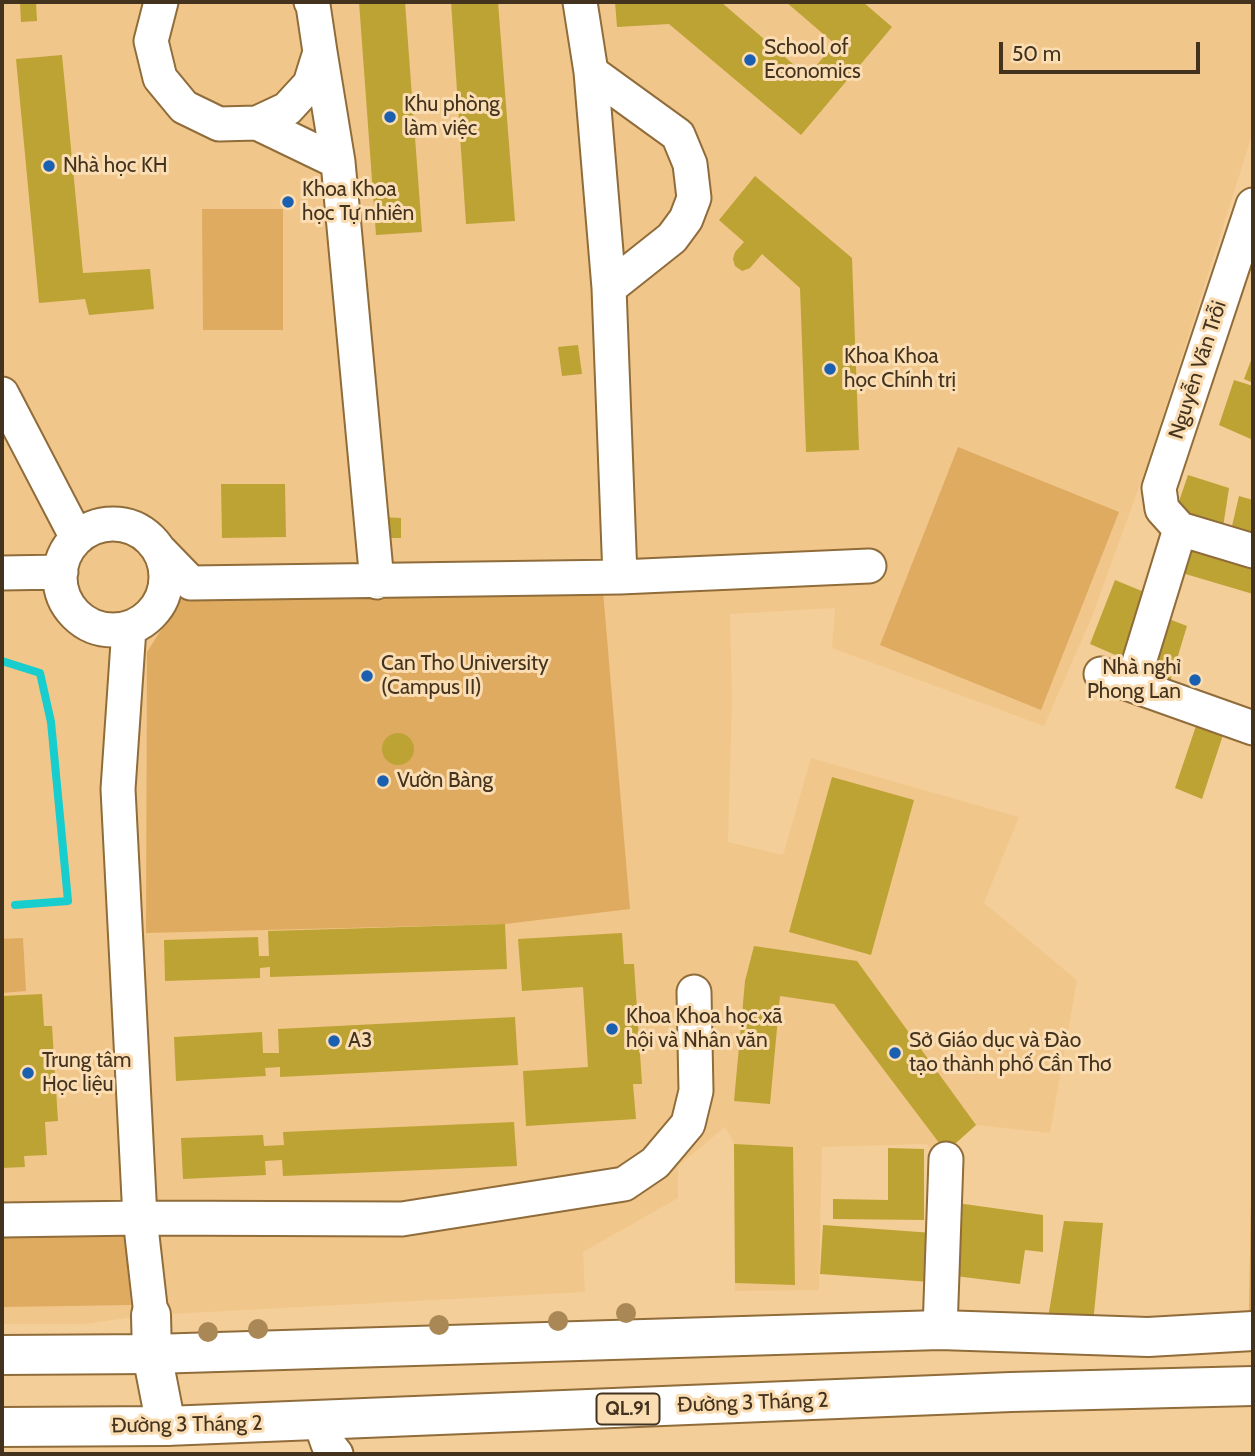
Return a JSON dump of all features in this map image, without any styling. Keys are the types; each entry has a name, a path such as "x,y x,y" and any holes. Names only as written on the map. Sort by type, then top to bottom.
{"main road":[{"path":"151,1315 152,1354 166,1426"},
{"path":"2,1355 152,1354 940,1330 1149,1337 1253,1331"},
{"name":"Đường 3 Tháng 2","path":"2,1427 166,1426 328,1438 1011,1392 1253,1386"}],"street":[{"path":"159,2 151,41 160,78 184,107 219,124 257,123 287,109 310,84 320,52"},
{"path":"311,2 338,162 377,582"},
{"path":"580,2 591,72 609,288 620,577"},
{"path":"591,72 678,135 690,164 694,198 686,219 672,238 609,288"},
{"path":"257,123 338,162"},
{"name":"Nguyễn Văn Trỗi","path":"1180,529 1162,509 1159,488 1253,205"},
{"path":"2,394 77,538"},
{"path":"159,550 165,564 163,596 155,610 143,621 129,628 100,628 80,617 66,601 61,587 63,559 77,538 100,525 114,524 127,526 150,539 191,583 620,577 869,565"},
{"path":"1253,551 1180,529 1116,679 1253,728"},
{"path":"2,573 61,572"},
{"path":"129,628 118,789 139,1218 151,1315"},
{"path":"2,1220 402,1219 624,1184 655,1163 688,1124 696,1091 694,992"},
{"path":"940,1330 946,1160"}],"shaded area":[{"name":"Can Tho University (Campus II)","path":"2,2 1253,2 1253,132 1151,454 1091,619 1044,726 832,648 835,608 730,614 732,700 728,842 783,855 811,758 1019,817 984,903 1077,980 1050,1133 976,1125 937,1160 927,1144 822,1147 819,1290 735,1291 734,1144 725,1127 678,1166 678,1198 583,1252 585,1292 151,1315 84,1324 2,1324"},
{"path":"202,209 283,209 283,330 203,330"},
{"path":"958,447 1119,512 1041,710 880,645"},
{"name":"Vườn Bàng","path":"191,583 603,591 630,909 505,924 146,933 147,652"},
{"path":"23,938 26,991 2,993 2,939"},
{"path":"1253,1192 1253,1313 1249,1313 1251,1194"},
{"path":"124,1229 131,1305 2,1307 2,1232"}],"building":[{"path":"20,2 36,2 37,21 21,22"},
{"name":"Khu phòng làm việc","path":"359,2 405,2 422,232 376,235"},
{"path":"451,2 498,2 515,221 466,224"},
{"name":"School of Economics","path":"615,2 721,2 807,76 835,44 786,2 863,2 892,27 801,135 669,24 617,27"},
{"name":"Nhà học KH","path":"62,55 83,273 150,269 154,309 89,315 85,299 39,303 16,59"},
{"name":"Khoa Khoa học Chính trị","path":"755,176 852,258 859,450 806,452 800,288 762,254 750,268 742,271 735,266 735,252 744,242 719,220"},
{"path":"578,345 582,374 562,376 558,347"},
{"path":"1253,355 1253,383 1244,379"},
{"path":"1234,380 1253,386 1253,440 1219,425"},
{"path":"1188,475 1229,488 1222,534 1175,513"},
{"path":"221,484 285,484 286,537 222,538"},
{"path":"1239,496 1253,500 1253,539 1232,526"},
{"path":"381,517 401,518 401,538 380,538"},
{"path":"1189,543 1253,563 1253,594 1182,573"},
{"path":"1115,580 1154,596 1129,661 1090,644"},
{"path":"1161,616 1187,626 1167,692 1140,682"},
{"path":"1197,723 1223,735 1202,799 1175,788"},
{"path":"398,733 409,738 414,749 409,760 398,765 387,760 382,749 387,738"},
{"path":"832,777 914,800 871,955 789,932"},
{"path":"505,924 507,969 270,977 270,967 260,968 260,978 165,981 164,940 258,937 259,956 269,956 268,931"},
{"name":"Khoa Khoa học xã hội và Nhân văn","path":"622,933 624,964 634,964 642,1084 633,1084 636,1119 526,1126 523,1071 588,1067 583,987 522,991 518,939"},
{"path":"754,946 857,961 976,1125 946,1152 834,1004 780,996 770,1104 734,1101 745,981"},
{"name":"Trung tâm Học liệu","path":"42,994 44,1026 52,1026 58,1121 45,1122 47,1155 24,1156 25,1167 2,1168 2,996"},
{"path":"515,1017 518,1065 280,1077 280,1067 265,1068 266,1076 176,1081 174,1037 262,1032 263,1053 279,1053 278,1029"},
{"path":"514,1122 517,1166 283,1176 282,1160 265,1161 266,1175 183,1179 181,1138 263,1135 264,1146 284,1145 283,1132"},
{"path":"734,1144 793,1147 795,1285 735,1283"},
{"path":"888,1148 924,1149 924,1220 833,1219 833,1199 888,1200"},
{"path":"957,1203 1043,1215 1043,1252 1025,1250 1020,1284 955,1276"},
{"path":"1064,1221 1103,1223 1093,1323 1047,1324"},
{"path":"823,1225 933,1233 930,1282 820,1274"}],"waterway":[{"path":"2,661 40,673 51,722 68,901 15,905"}],"place":[{"name":"School of Economics","path":"750,60"},
{"name":"Khu phòng làm việc","path":"390,117"},
{"name":"Nhà học KH","path":"49,166"},
{"name":"Khoa Khoa học Tự nhiên","path":"288,202"},
{"name":"Khoa Khoa học Chính trị","path":"830,369"},
{"name":"Can Tho University (Campus II)","path":"367,676"},
{"name":"Nhà nghỉ Phong Lan","path":"1195,680"},
{"name":"Vườn Bàng","path":"383,781"},
{"name":"Khoa Khoa học xã hội và Nhân văn","path":"612,1029"},
{"name":"A3","path":"334,1041"},
{"name":"Sở Giáo dục và Đào tạo thành phố Cần Thơ","path":"895,1053"},
{"name":"Trung tâm Học liệu","path":"28,1073"}]}
